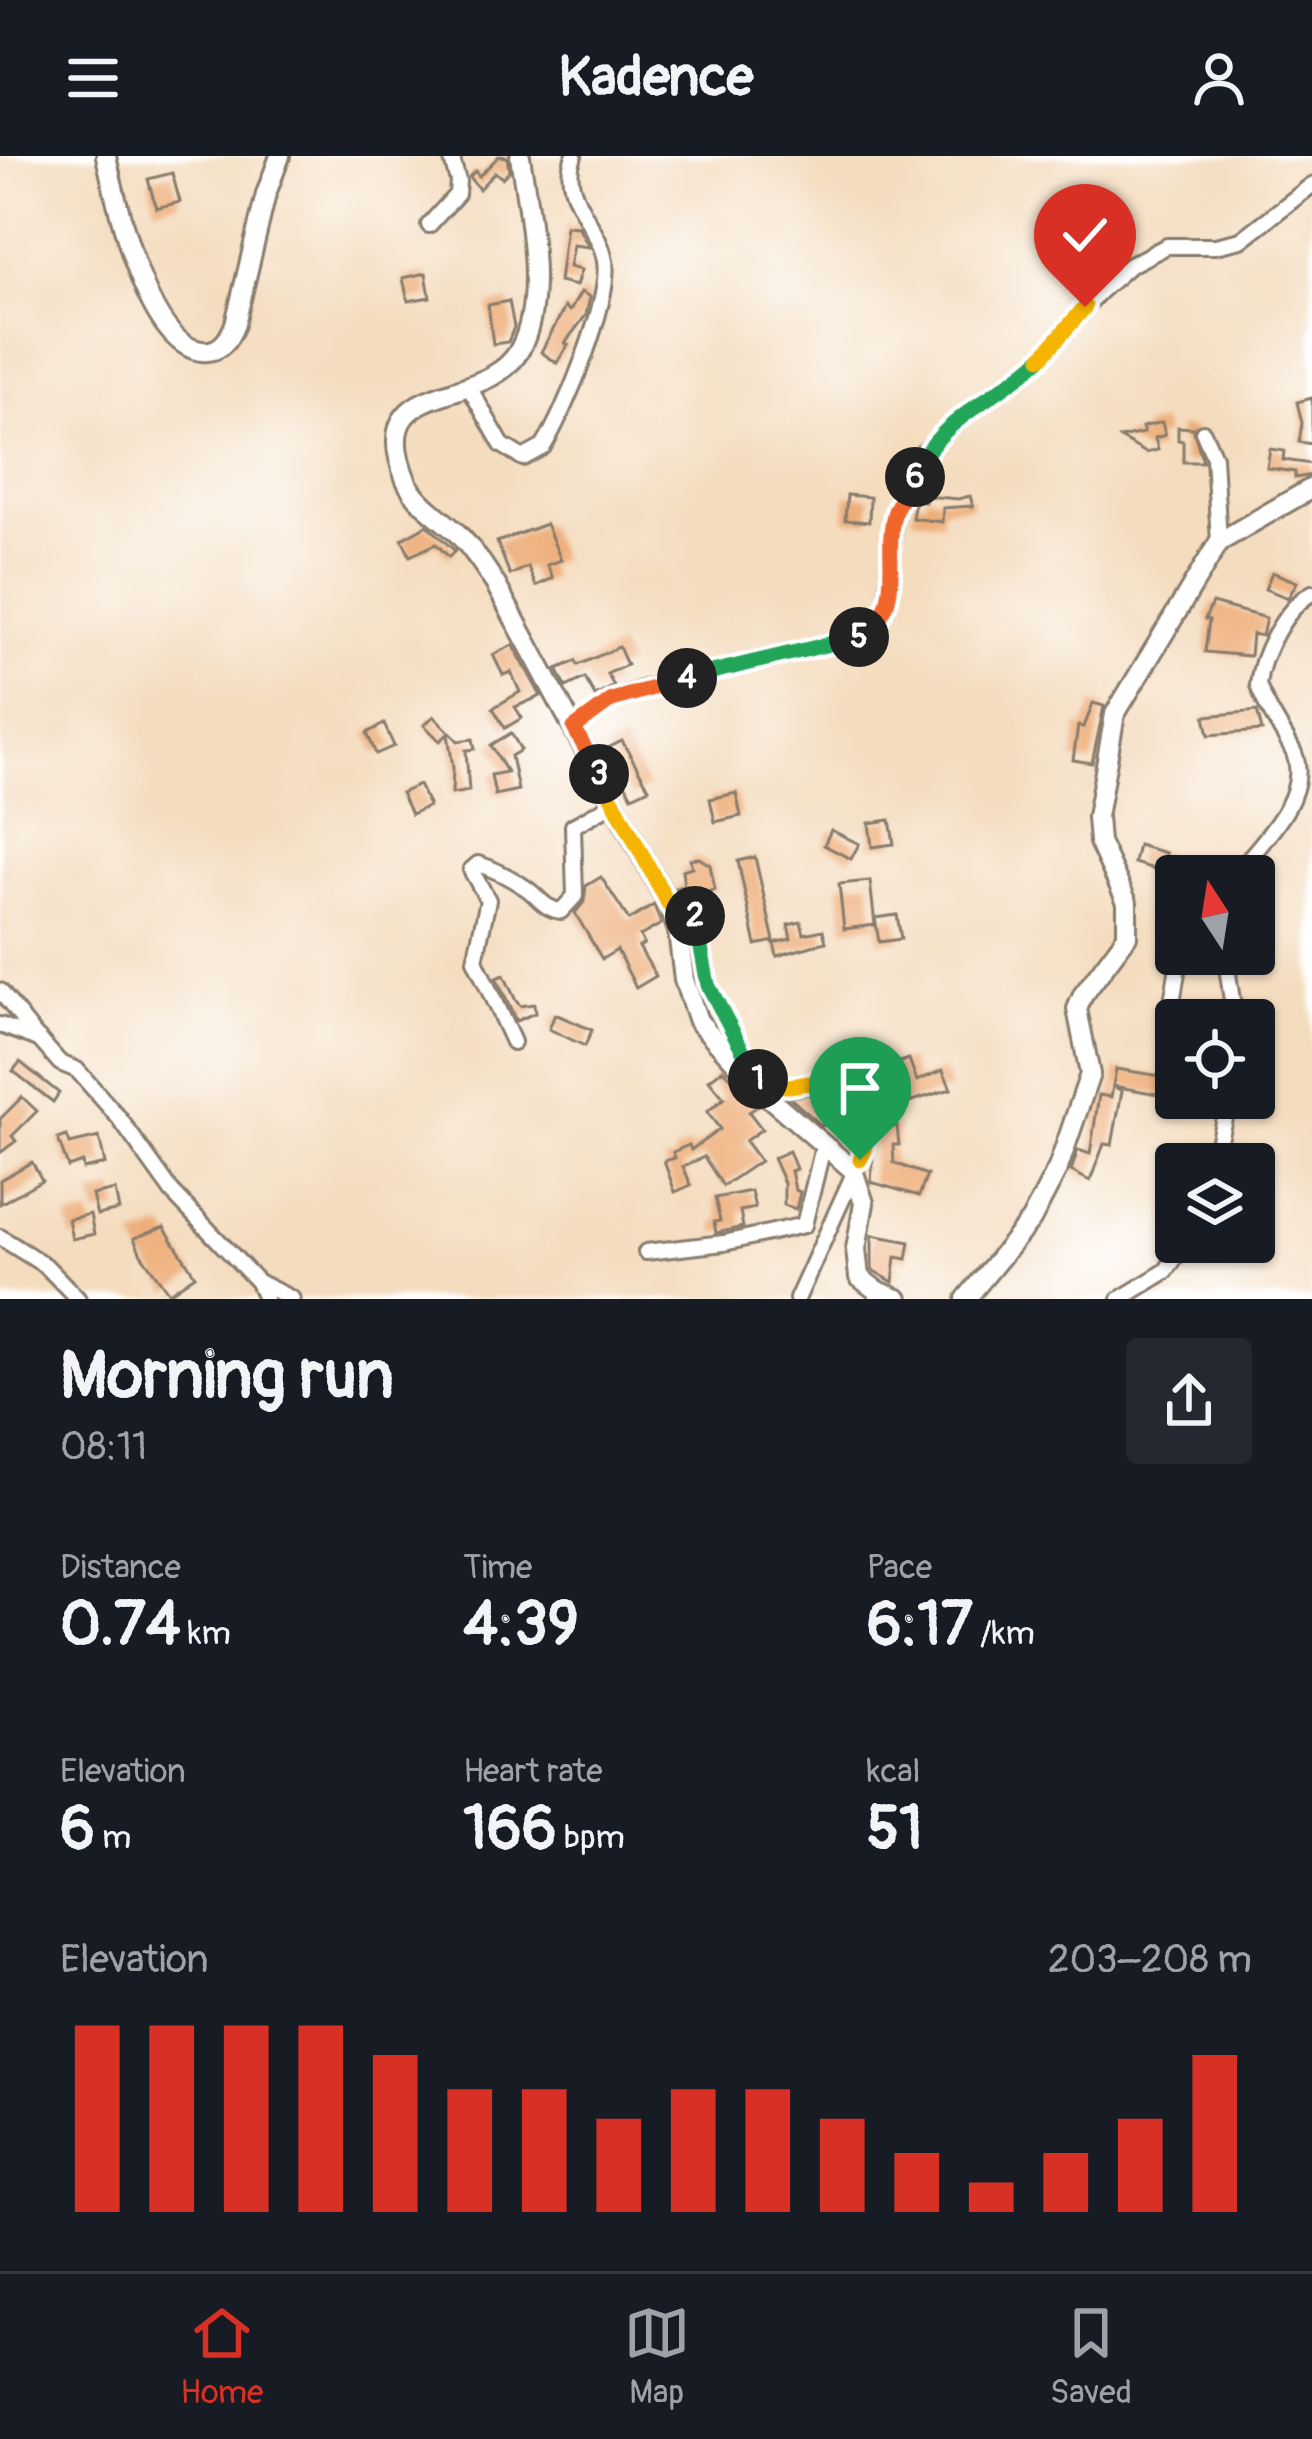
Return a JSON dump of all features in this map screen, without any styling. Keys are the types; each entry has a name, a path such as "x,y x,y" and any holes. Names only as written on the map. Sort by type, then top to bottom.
{"street":[{"path":"106,156 128,242 150,301 182,340 205,352 228,340 236,324 266,194 280,156"},
{"path":"429,225 457,194 451,156"},
{"path":"520,156 532,238 527,328 512,360 498,374 418,402 405,414 398,431 398,455 414,495 478,556 669,905 683,980 698,1021 721,1050 853,1170 864,1204 856,1249 860,1277 898,1299"},
{"path":"469,387 502,446 523,458 543,447 593,330 606,280 597,236 571,186 574,156"},
{"path":"574,728 612,700 641,689 854,640 875,627 886,610 890,591 895,511 913,482 923,452 983,400 1033,366 1098,293 1130,265 1167,246 1215,246 1241,240 1312,185"},
{"path":"1203,432 1214,457 1219,542"},
{"path":"966,1299 1040,1207 1087,1091 1090,1074 1077,1010 1083,995 1118,952 1129,920 1127,902 1099,842 1097,818 1109,732 1124,693 1219,542 1312,488"},
{"path":"1252,855 1276,828 1300,776 1295,755 1258,685 1267,653 1288,616 1312,593"},
{"path":"513,1042 476,960 488,900 471,870 478,864 496,870 550,910 561,911 575,896 573,826 614,803"},
{"path":"669,905 691,910 695,917 708,985 763,1085 842,1078 846,1098 859,1107 865,1150 797,1299"},
{"path":"0,992 60,1063 77,1070 92,1085 172,1192 258,1282 292,1299"},
{"path":"0,1025 38,1039"},
{"path":"646,1252 724,1243 805,1226 823,1147"},
{"path":"0,1237 46,1266 78,1299"},
{"path":"1120,1299 1172,1263"},
{"path":"258,1282 265,1299"}],"building":[{"path":"499,156 507,157 509,171 502,178 495,172 479,189 469,177 475,171 479,176"},
{"path":"172,173 180,202 156,208 148,179"},
{"path":"566,226 578,227 589,247 573,245 569,267 581,270 576,286 559,282"},
{"path":"426,273 430,297 408,301 403,278"},
{"path":"581,292 590,297 586,315 557,363 541,352 565,307 570,311"},
{"path":"509,301 514,327 508,342 493,344 488,305"},
{"path":"1312,398 1312,444 1299,442 1302,423 1297,402"},
{"path":"1162,422 1165,435 1155,438 1158,450 1146,453 1120,438 1144,433 1142,427"},
{"path":"1178,427 1193,428 1203,462 1183,462"},
{"path":"1270,449 1284,451 1283,460 1312,464 1312,475 1295,478 1295,472 1267,468"},
{"path":"847,495 870,497 869,522 845,520"},
{"path":"926,496 970,496 973,506 943,508 942,522 912,518 915,501 925,502"},
{"path":"546,524 561,560 547,565 553,578 536,586 528,567 510,575 497,542"},
{"path":"427,525 455,551 449,557 436,544 410,556 402,539"},
{"path":"1272,572 1297,582 1288,598 1265,589"},
{"path":"1212,603 1266,618 1262,636 1252,634 1250,656 1205,652 1209,620 1205,619"},
{"path":"513,645 541,696 515,707 522,718 505,728 493,708 520,692 511,672 503,675 493,655"},
{"path":"619,647 627,665 607,674 614,686 595,696 585,678 566,687 557,669"},
{"path":"1093,703 1104,706 1092,763 1073,760 1078,726 1084,727"},
{"path":"1257,711 1262,731 1209,735 1205,716"},
{"path":"434,716 458,741 473,739 475,749 466,750 469,791 452,794 448,734 440,741 424,725"},
{"path":"384,724 394,746 376,754 367,733"},
{"path":"511,733 521,750 511,756 518,790 495,795 491,775 507,772 491,745"},
{"path":"622,741 649,788 632,796 606,749"},
{"path":"419,785 429,806 411,814 401,793"},
{"path":"736,793 741,816 715,822 710,799"},
{"path":"890,820 894,844 872,847 869,823"},
{"path":"831,830 859,844 851,859 824,845"},
{"path":"1138,845 1166,853 1155,855 1155,869 1134,863"},
{"path":"755,857 774,941 756,945 738,861"},
{"path":"690,859 710,865 715,890 700,893 703,902 699,903 679,896 675,888 684,886 682,870 692,867"},
{"path":"601,877 629,920 654,905 661,924 640,936 644,944 639,947 656,976 636,988 617,950 602,959 575,913 584,902 586,886"},
{"path":"870,881 875,925 844,929 839,884"},
{"path":"897,915 901,939 879,942 875,918"},
{"path":"801,922 804,934 823,930 826,942 777,956 774,943 791,939 788,925"},
{"path":"504,975 520,1006 534,1004 535,1013 516,1021 496,978"},
{"path":"555,1014 592,1030 585,1046 549,1029"},
{"path":"909,1059 917,1081 943,1070 951,1089 896,1106 883,1068"},
{"path":"20,1062 59,1093 53,1102 13,1071"},
{"path":"723,1069 758,1106 749,1112 762,1129 745,1141 760,1161 723,1186 704,1157 683,1167 691,1185 675,1192 664,1161 689,1145 691,1150 720,1129 707,1112 724,1098 709,1080"},
{"path":"1116,1069 1155,1075 1155,1094 1113,1086"},
{"path":"1113,1086 1122,1091 1112,1145 1104,1144 1090,1181 1071,1171 1078,1150 1090,1154 1099,1095 1111,1097"},
{"path":"820,1093 837,1120 822,1126 789,1097"},
{"path":"22,1097 37,1111 12,1136 16,1141 0,1153 0,1119"},
{"path":"897,1126 894,1163 927,1175 919,1196 871,1182 875,1128"},
{"path":"67,1136 70,1144 99,1137 105,1164 83,1169 82,1162 68,1167 58,1139"},
{"path":"789,1151 796,1169 791,1171 795,1190 800,1192 796,1209 784,1205 784,1183 773,1158"},
{"path":"32,1162 42,1180 0,1204 0,1180"},
{"path":"115,1190 119,1210 97,1215 92,1195"},
{"path":"751,1191 755,1208 740,1211 743,1227 716,1233 714,1222 720,1221 715,1198"},
{"path":"90,1214 94,1234 72,1239 68,1219"},
{"path":"164,1227 195,1275 169,1293 134,1238"},
{"path":"872,1235 910,1242 907,1259 896,1257 893,1282 872,1270"}],"route":[{"path":"860,1160 865,1138 859,1107 846,1098 842,1078 773,1086 763,1085 756,1077 708,985 695,917 691,910 669,905 574,728 612,700 641,689 854,640 875,627 886,610 890,591 895,511 913,482 923,452 983,400 1033,366 1085,307"}]}
